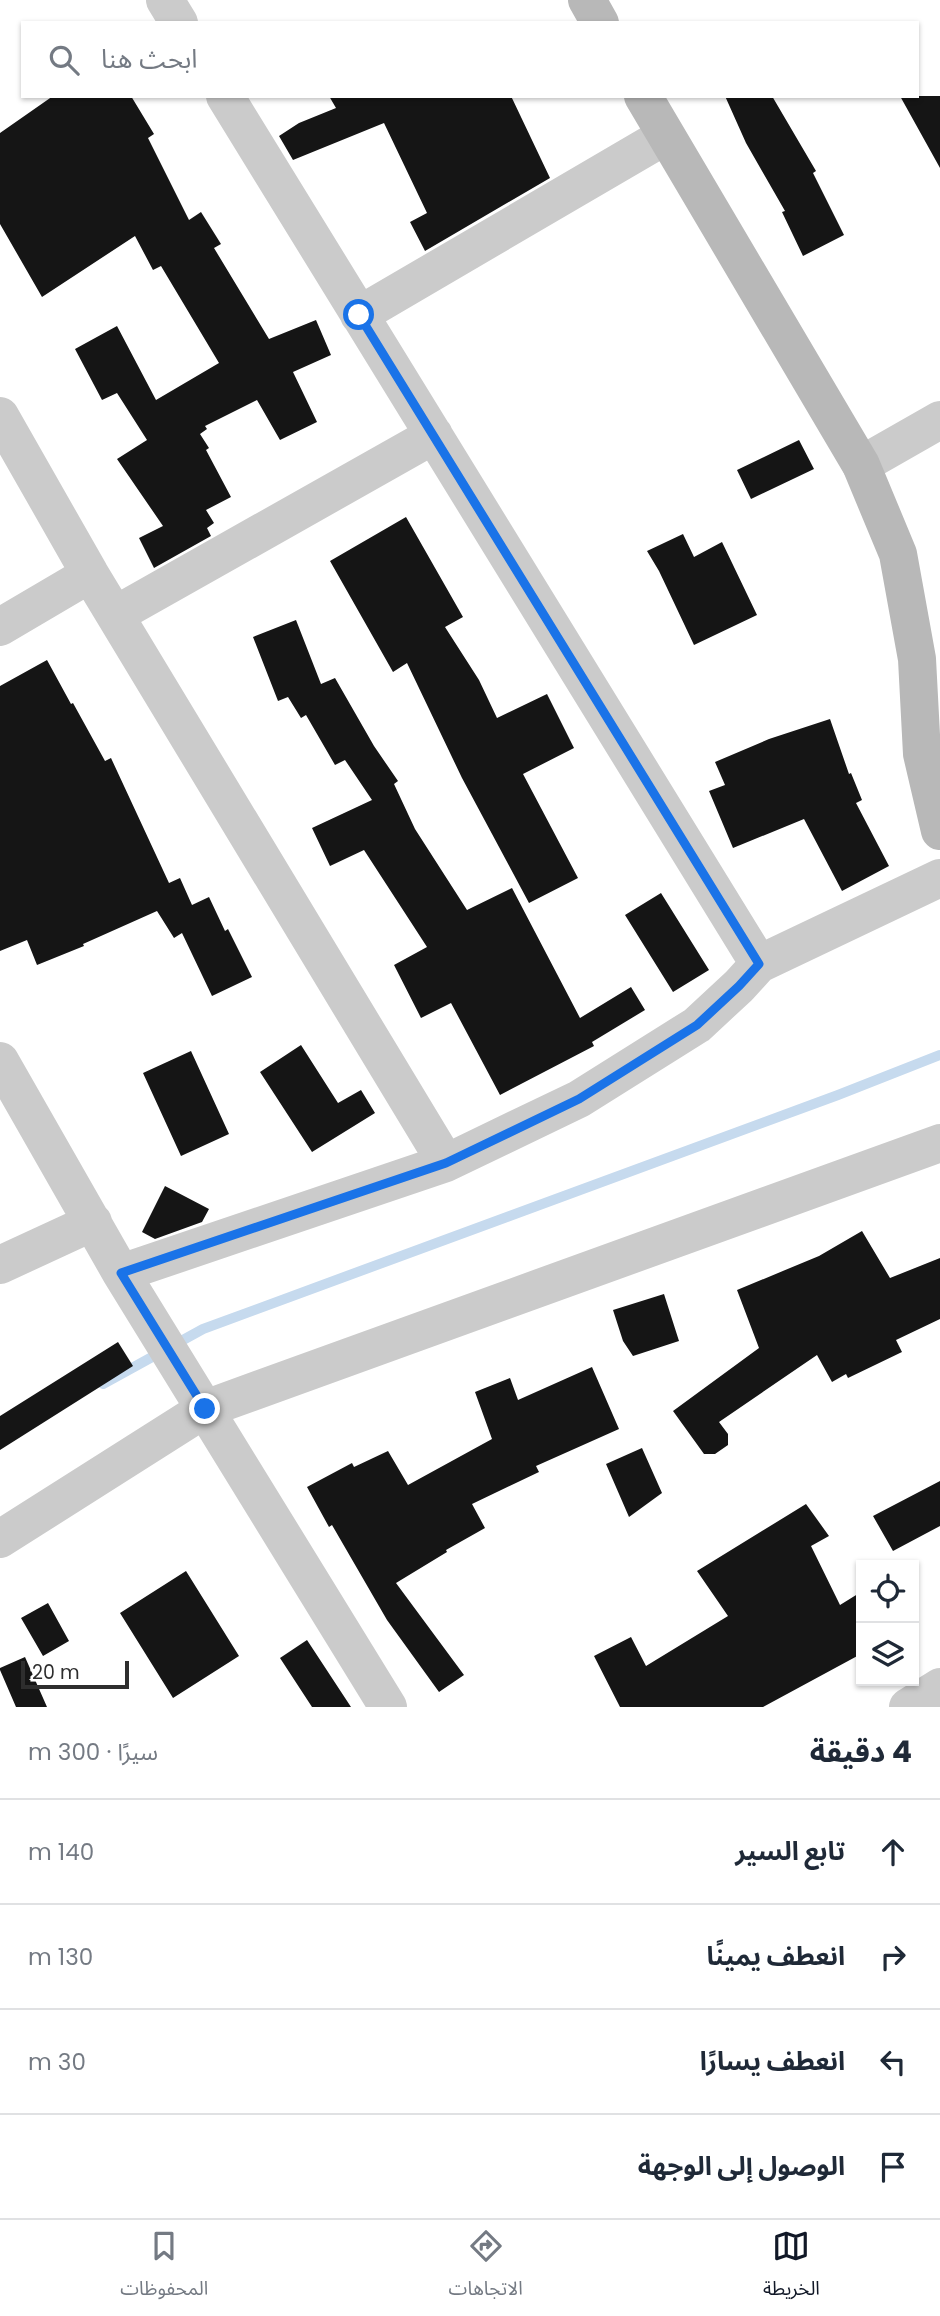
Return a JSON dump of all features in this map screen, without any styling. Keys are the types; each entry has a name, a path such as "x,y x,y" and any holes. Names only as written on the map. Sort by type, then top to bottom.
{"street":[{"path":"165,0 178,21"},
{"path":"587,0 599,21"},
{"path":"226,98 759,964"},
{"path":"644,98 861,465 898,554 917,659 922,754 940,831"},
{"path":"359,315 666,136"},
{"path":"0,416 90,574 446,1163"},
{"path":"861,465 940,420"},
{"path":"115,615 434,435"},
{"path":"0,628 90,574"},
{"path":"129,1286 446,1163 579,1099 697,1025 759,964 940,878"},
{"path":"0,1061 129,1286 388,1707"},
{"path":"0,1539 205,1409 940,1143"},
{"path":"0,1265 93,1222"},
{"path":"908,1707 940,1687"}],"building":[{"path":"940,96 940,168 901,98"},
{"path":"50,98 132,98 154,134 148,138 189,220 201,212 221,244 214,248 269,339 316,320 331,355 293,372 317,422 280,440 257,400 205,426 207,429 200,434 231,497 206,510 214,523 207,528 211,536 154,568 139,538 163,526 117,459 147,440 117,393 102,400 75,349 117,326 156,400 219,363 161,266 153,270 135,236 42,297 0,224 0,133"},
{"path":"330,98 512,98 550,178 425,251 410,222 427,213 384,123 293,160 279,136 299,123 336,108"},
{"path":"726,98 773,98 816,171 813,173 844,235 803,256 782,212 785,211 746,143"},
{"path":"799,440 814,469 751,499 737,470"},
{"path":"406,517 463,617 445,627 479,680 497,718 547,694 574,748 523,774 578,878 529,903 462,778 407,663 393,672 330,561"},
{"path":"683,534 694,557 722,542 757,615 694,645 647,551"},
{"path":"296,620 321,684 335,678 374,746 398,781 394,784 415,829 467,910 512,888 580,1018 631,987 645,1010 592,1042 594,1046 500,1095 451,1003 421,1018 394,965 427,947 364,850 330,866 312,828 372,800 345,760 335,765 306,715 301,718 288,697 278,701 253,637"},
{"path":"47,660 105,761 111,758 169,883 180,878 192,905 209,897 252,977 212,996 182,933 174,938 157,911 37,965 27,940 0,951 0,686"},
{"path":"830,719 849,774 851,773 862,800 856,803 889,866 842,891 804,819 733,848 709,791 725,785 715,762 769,739"},
{"path":"661,893 709,970 673,992 625,915"},
{"path":"301,1045 338,1103 361,1090 375,1113 312,1152 260,1072"},
{"path":"191,1051 229,1134 181,1156 143,1073"},
{"path":"165,1186 209,1209 202,1222 155,1239 142,1232"},
{"path":"862,1231 890,1278 940,1258 940,1319 896,1340 902,1352 848,1378 846,1374 832,1382 817,1355 719,1422 728,1434 728,1445 715,1454 704,1454 673,1411 759,1348 737,1290 819,1256"},
{"path":"664,1294 679,1341 633,1356 623,1341 613,1310"},
{"path":"118,1342 133,1366 0,1450 0,1416"},
{"path":"592,1367 619,1429 536,1466 539,1472 472,1504 485,1528 396,1583 464,1675 439,1692 387,1620 307,1487 352,1463 354,1467 388,1451 408,1485 492,1439 475,1392 510,1378 518,1400"},
{"path":"642,1448 662,1493 629,1517 606,1464"},
{"path":"940,1481 940,1526 893,1551 873,1516"},
{"path":"806,1504 829,1536 811,1546 840,1605 856,1595 856,1657 763,1707 620,1707 594,1656 631,1637 646,1666 728,1616 697,1571"},
{"path":"186,1571 239,1656 173,1698 120,1613"},
{"path":"48,1603 69,1641 43,1656 21,1618"},
{"path":"307,1640 351,1707 312,1707 280,1658"},
{"path":"25,1657 47,1707 16,1707 0,1668"}],"waterway":[{"path":"103,1384 203,1329 940,1055"}],"route":[{"path":"205,1409 121,1273 446,1163 579,1099 697,1025 759,964 359,315"}]}
